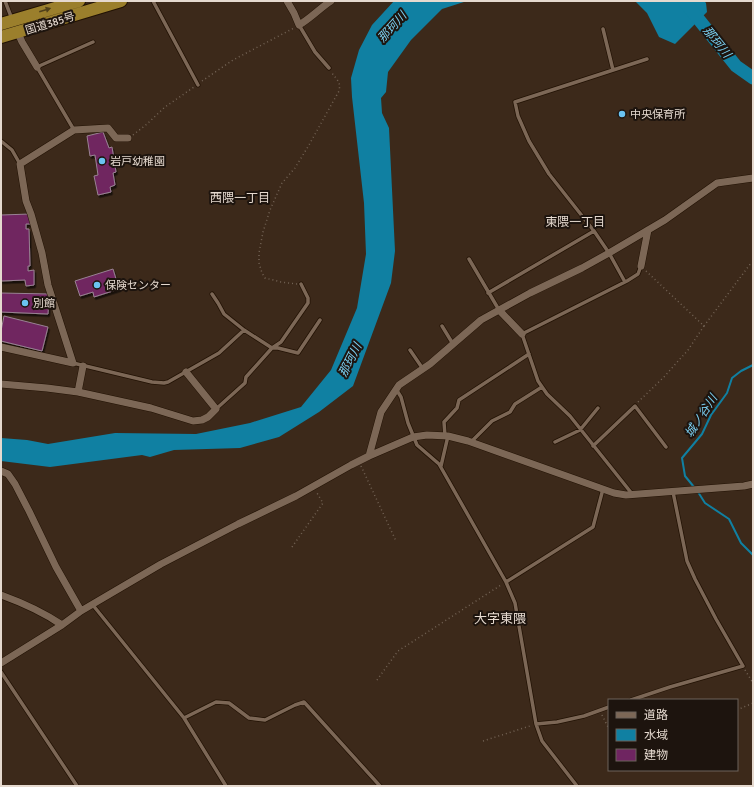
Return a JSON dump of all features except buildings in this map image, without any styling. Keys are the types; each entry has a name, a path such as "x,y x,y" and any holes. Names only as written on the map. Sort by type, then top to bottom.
{"highway":[{"name":"国道385号","path":"7,22 79,1"},
{"name":"国道385号","path":"1,37 121,1"}],"street":[{"path":"287,1 299,25 331,1"},
{"path":"18,32 22,42 37,67"},
{"path":"73,363 48,286 42,253 26,201 20,164 74,130 108,128 116,138 128,138"},
{"path":"369,456 381,412 399,385 430,364 481,320 609,253 664,220 717,183 753,178"},
{"path":"641,266 648,230"},
{"path":"499,310 522,334"},
{"path":"1,347 73,363"},
{"path":"78,392 83,366"},
{"path":"1,384 78,392 151,408 193,421 202,420 208,417 216,409 186,372"},
{"path":"1,663 62,626 92,604 160,564 296,496 359,461 413,437 427,435 447,436 471,442 626,496 753,484"},
{"path":"1,471 8,474 15,484 56,567 81,611"},
{"path":"1,595 49,616 62,626"}],"lane":[{"path":"5,1 7,22"},
{"path":"153,1 198,85"},
{"path":"299,25 315,52 329,68"},
{"path":"603,29 613,70"},
{"path":"74,130 37,67 93,42"},
{"path":"625,282 609,253 594,231 549,174 529,141 518,116 515,102 647,59"},
{"path":"1,140 12,150 20,164"},
{"path":"488,293 594,231"},
{"path":"469,259 499,310"},
{"path":"633,495 570,416 547,394 538,382 522,334 625,282 638,274 641,266"},
{"path":"216,409 245,383 246,377 272,348 282,342 308,303 308,298 301,284"},
{"path":"212,294 224,314 244,330 272,348 298,353 320,320"},
{"path":"442,326 453,344"},
{"path":"73,363 164,384 219,353 244,330"},
{"path":"410,350 423,368"},
{"path":"440,466 447,436 444,422 457,408 459,400 529,354"},
{"path":"471,442 492,421 510,412 515,404 542,387"},
{"path":"396,389 401,397 413,437 417,445 440,466 506,582 515,602 536,724 542,741 577,786"},
{"path":"593,446 635,406 666,447"},
{"path":"555,442 580,430 598,408"},
{"path":"506,582 593,527 603,489"},
{"path":"634,699 743,666 695,580 687,561 673,492"},
{"path":"92,604 184,718 226,786"},
{"path":"1,672 77,786"},
{"path":"184,718 216,702 229,703 249,718 265,720 304,702 380,786"},
{"path":"536,724 584,716 608,707"}],"path":[{"path":"128,138 147,124 165,107 213,73 233,60 299,25"},
{"path":"301,284 281,282 265,278 259,263 258,253 270,210 282,183 295,168 339,91 339,83 329,68"},
{"path":"635,406 688,350 751,263"},
{"path":"641,266 704,326"},
{"path":"359,461 396,541"},
{"path":"292,547 323,503 313,486"},
{"path":"377,680 398,651 506,582"},
{"path":"743,666 753,683"},
{"path":"738,710 753,703"},
{"path":"600,710 608,727"},
{"path":"483,741 536,724"}],"water":[{"path":"394,1 467,1 442,9 411,40 388,72 386,92 381,98 382,113 389,128 395,251 391,283 353,386 319,412 279,437 240,448 174,450 150,457 142,455 50,467 1,461 1,438 27,440 48,444 115,433 196,434 250,423 301,407 331,370 357,308 366,254 364,203 351,78 359,50 372,25"},
{"path":"635,1 704,1 706,3 707,12 675,44 659,37 647,13"}],"waterway":[{"name":"那珂川","path":"684,1 736,66 753,78"},
{"name":"城ノ谷川","path":"694,487 685,476 682,458 702,434 711,415 727,393 732,378 741,371 753,365"},
{"name":"城ノ谷川","path":"698,492 705,503 729,519 741,543 753,555"}],"place":[{"name":"中央保育所","path":"622,114"},
{"name":"岩戸幼稚園","path":"102,161"},
{"name":"保険センター","path":"97,285"},
{"name":"別館","path":"25,303"}],"district":[{"name":"西隈一丁目","path":"240,198"},
{"name":"東隈一丁目","path":"575,222"},
{"name":"大字東隈","path":"500,618"}]}
